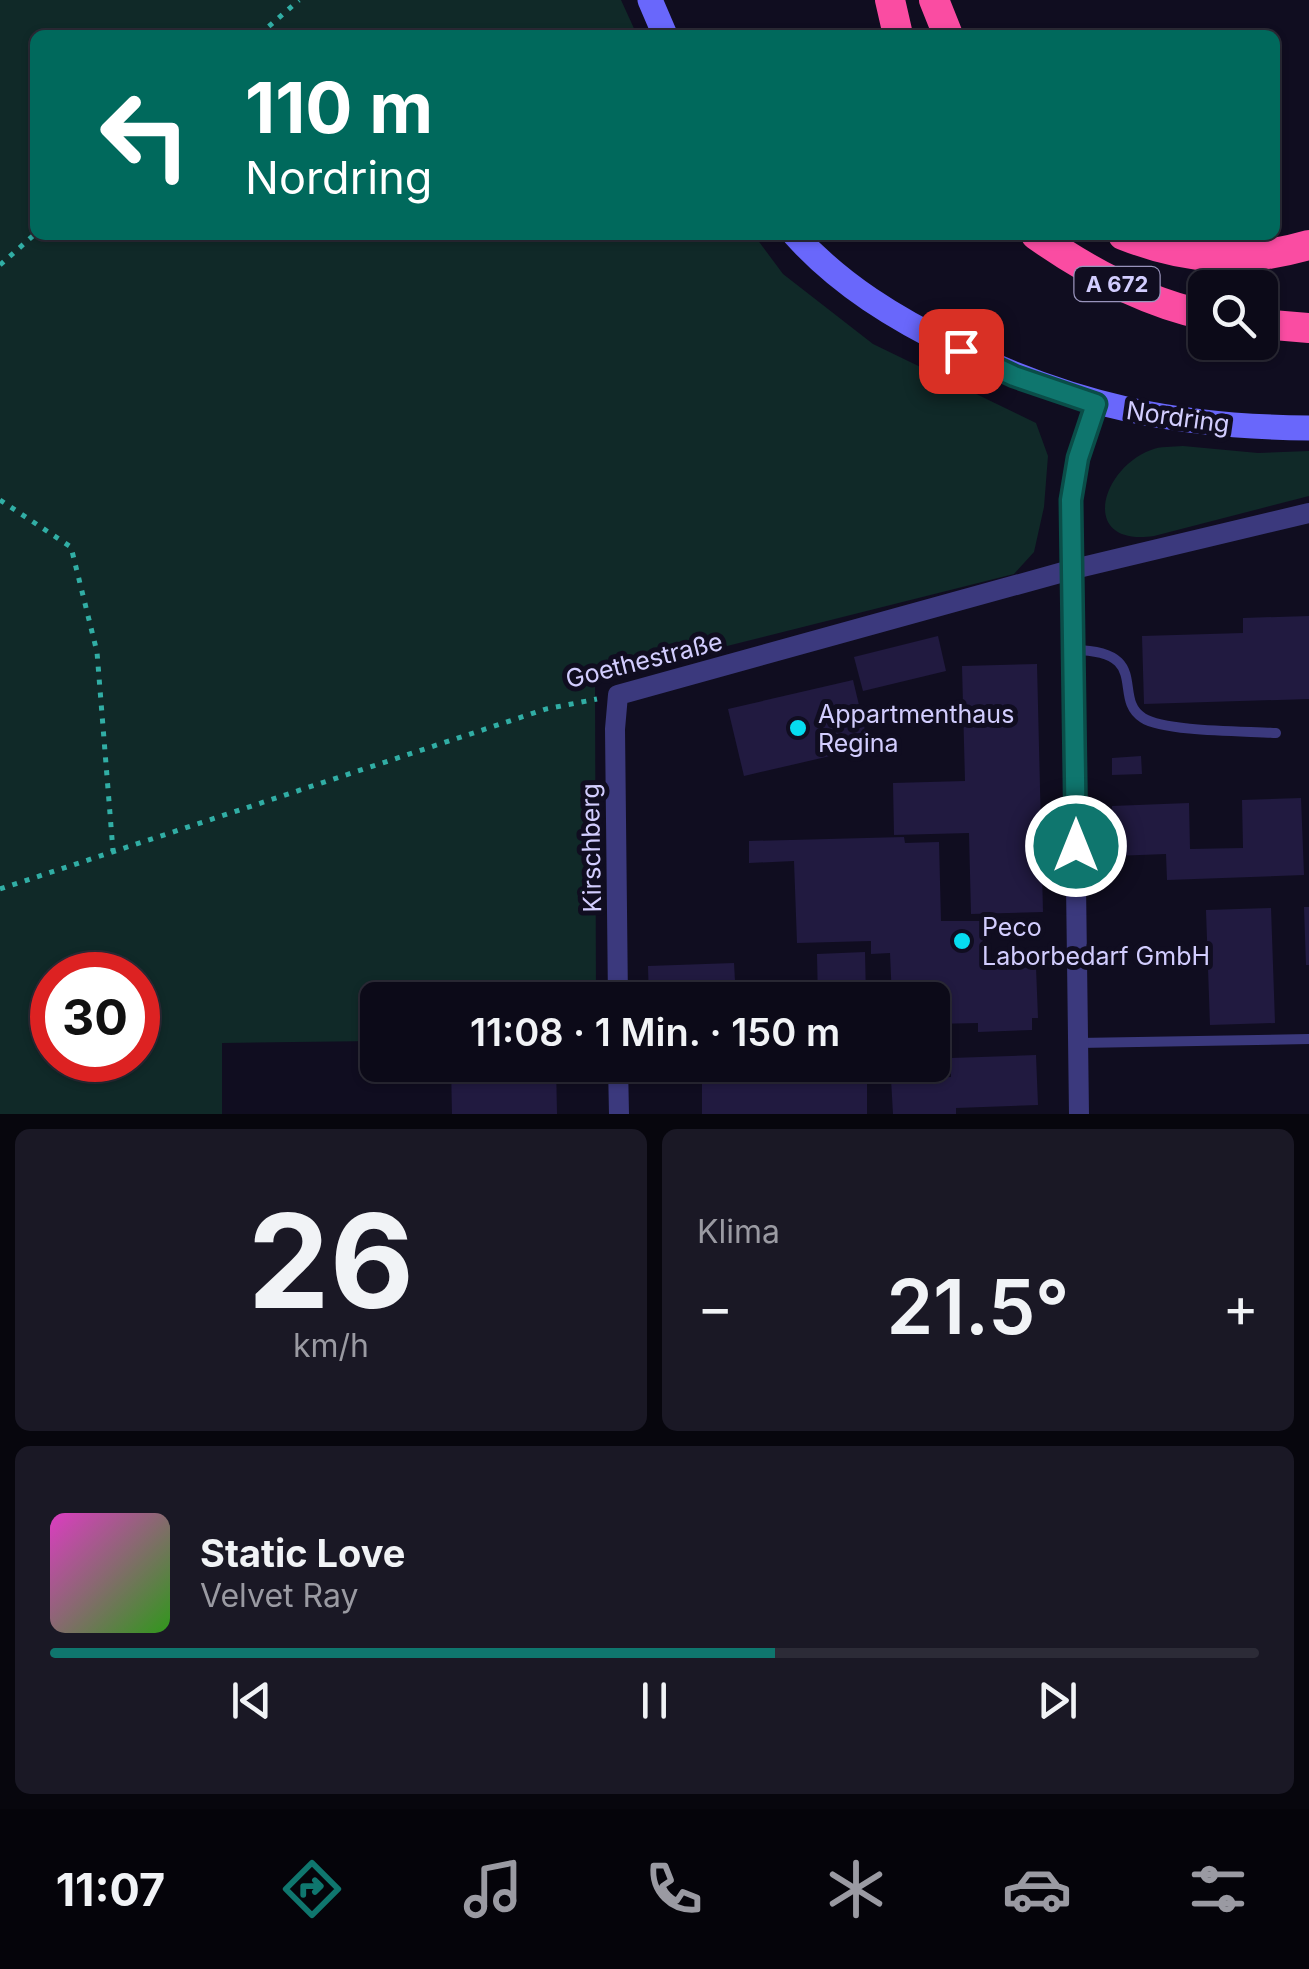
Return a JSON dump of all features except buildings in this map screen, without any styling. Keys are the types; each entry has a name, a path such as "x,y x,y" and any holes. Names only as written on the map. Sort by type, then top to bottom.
{"highway":[{"path":"890,0 897,30"},
{"path":"934,0 946,30"},
{"name":"A 672","path":"1044,240 1109,280 1188,310"},
{"name":"A 672","path":"1136,240 1197,257 1238,259 1279,254 1309,244"},
{"path":"1278,325 1309,328"}],"main road":[{"path":"650,0 663,30"},
{"name":"Nordring","path":"800,240 842,282 935,338 1014,376 1096,404 1149,416 1309,428"}],"street":[{"path":"1079,1114 1071,500 1078,458 1096,404"},
{"name":"Goethestraße","path":"618,695 1074,569 1309,512"},
{"name":"Kirschberg","path":"618,695 618,982"},
{"path":"618,1082 619,1114"}],"lane":[{"path":"1074,650 1098,650 1114,658 1125,671 1136,712 1145,720 1164,725 1276,732"},
{"path":"1078,1042 1309,1039"}],"path":[{"path":"265,30 299,0"},
{"path":"0,265 30,238"},
{"path":"0,500 70,547 97,652 114,852"},
{"name":"Goethestraße","path":"0,889 546,710 618,695"}],"green space":[{"path":"0,0 621,0 635,30 30,30 30,240 758,240 783,274 873,344 1036,423 1048,456 1044,507 1034,552 1014,574 595,679 596,982 360,982 360,1041 222,1043 222,1114 0,1114"},
{"path":"1183,446 1258,453 1309,451 1309,496 1154,536 1130,536 1115,530 1107,519 1105,504 1119,473 1151,450"}],"place":[{"name":"Appartmenthaus Regina","path":"798,728"},
{"name":"Peco Laborbedarf GmbH","path":"962,941"}],"route":[{"path":"961,351 1014,376 1096,404 1078,458 1071,500 1076,846"}]}
